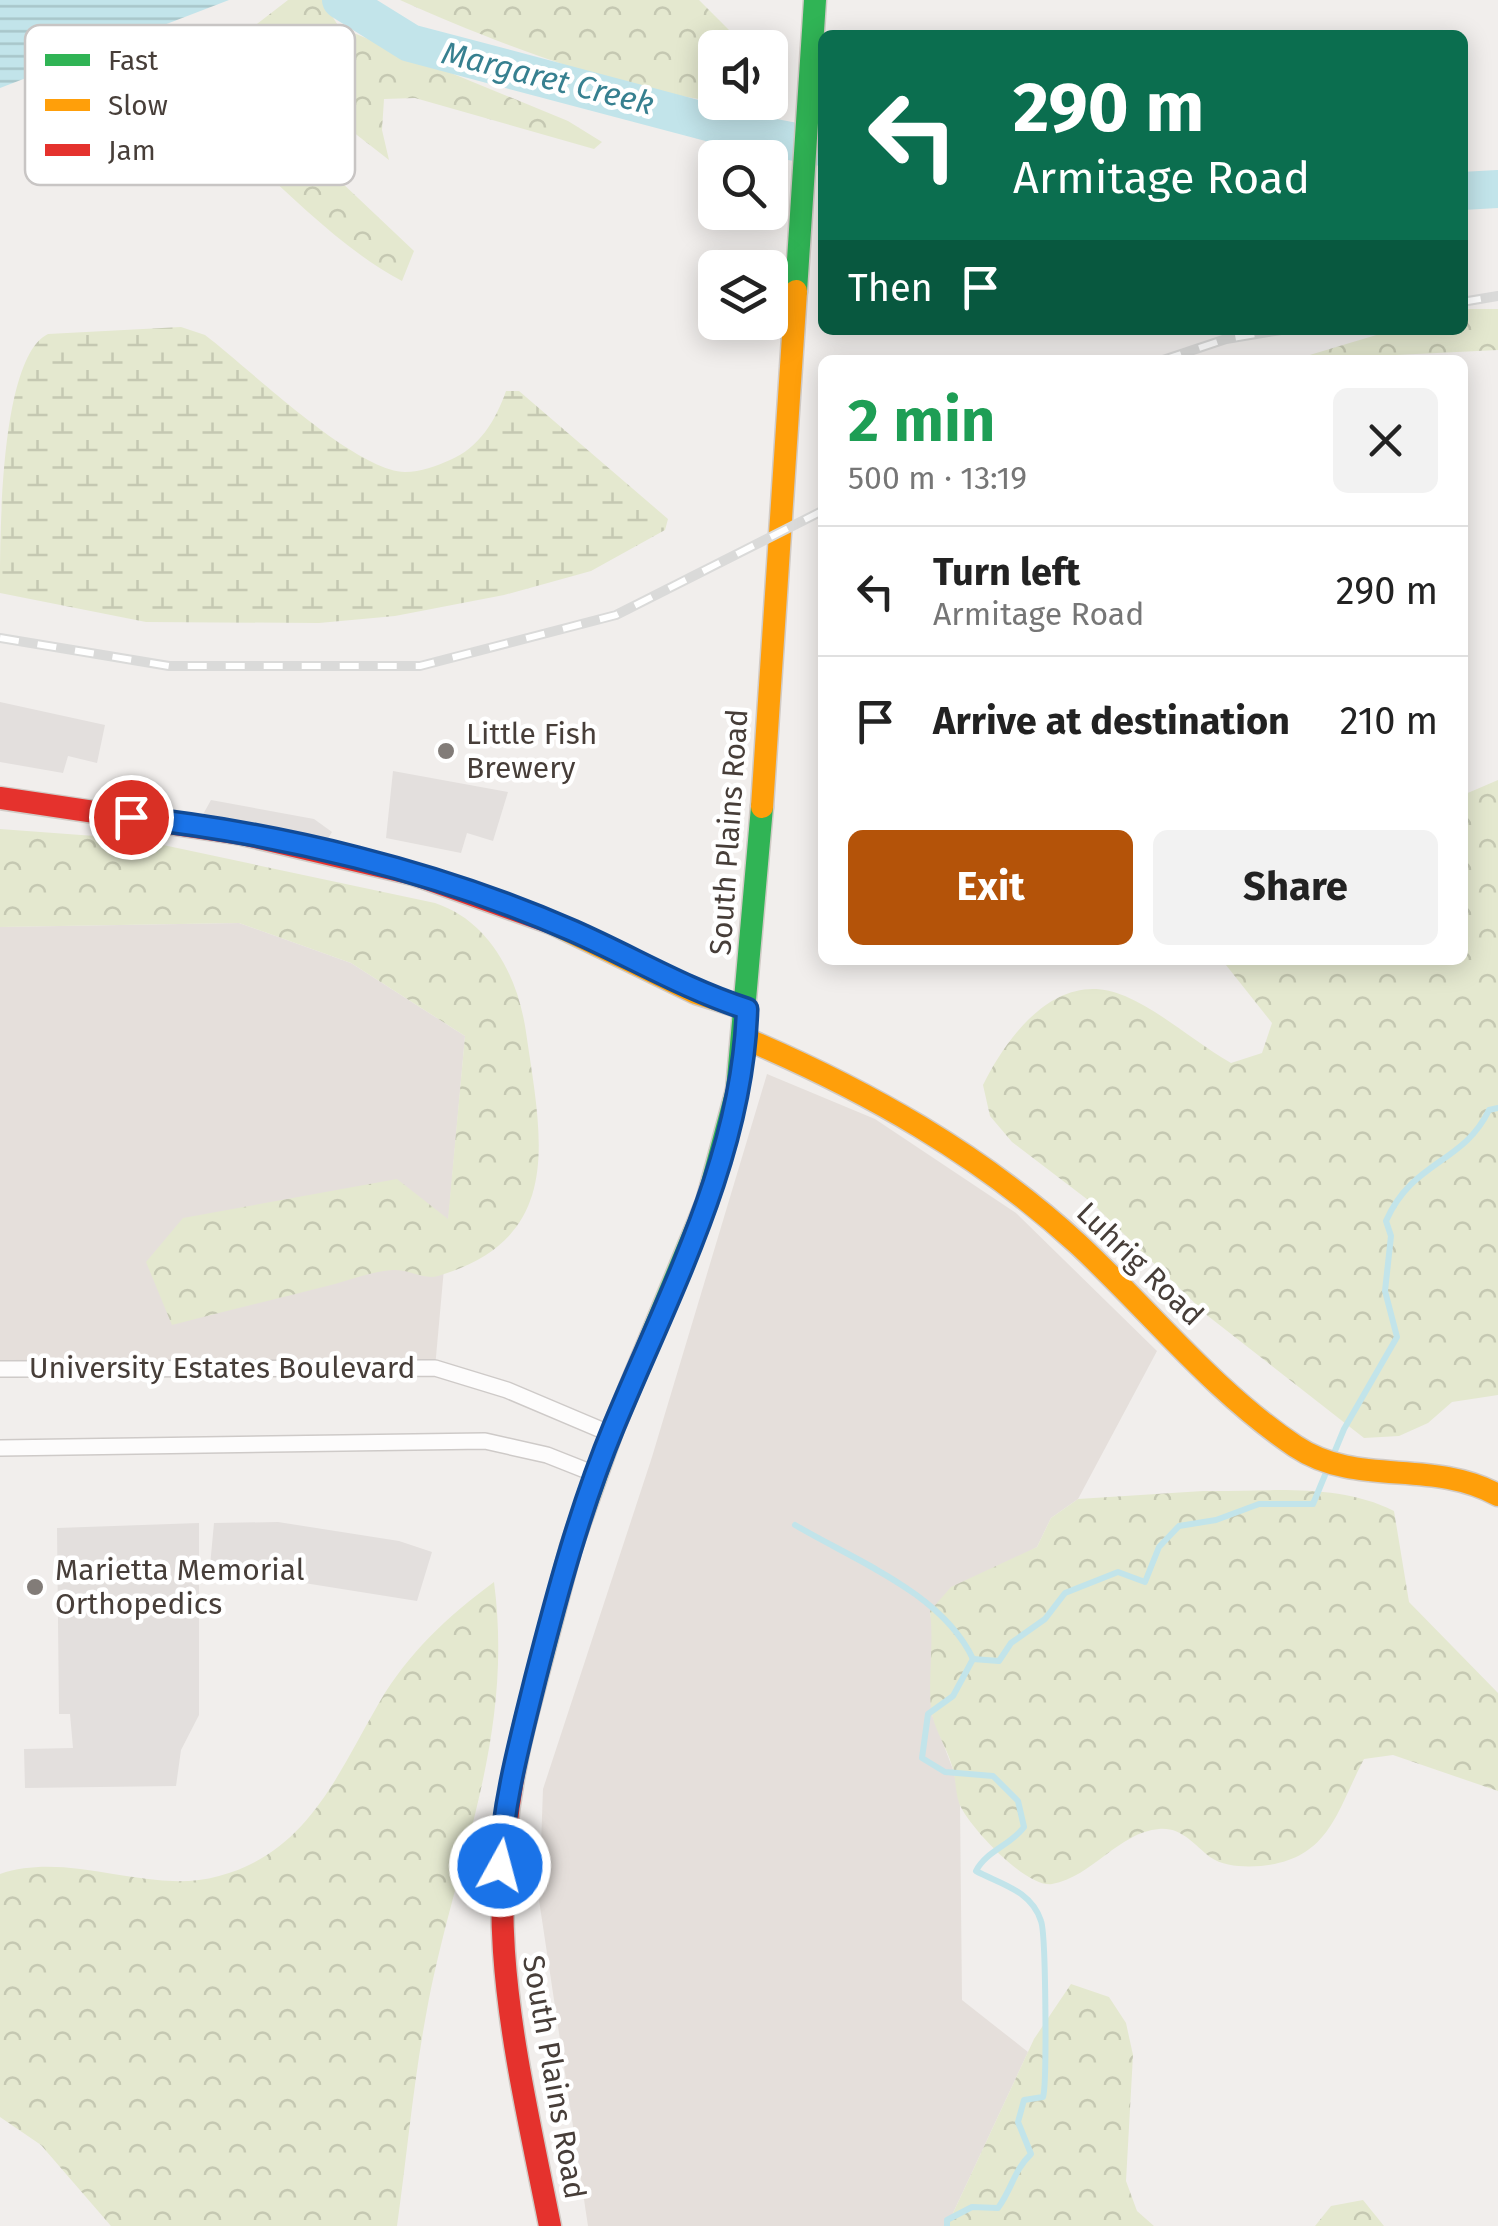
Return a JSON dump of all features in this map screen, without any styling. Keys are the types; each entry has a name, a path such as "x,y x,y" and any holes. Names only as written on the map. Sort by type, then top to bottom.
{"main road":[{"name":"South Plains Road","path":"550,2226 508,2015 499,1928 501,1843 519,1746 552,1614 595,1474 707,1202 728,1135 747,1009 815,0"},
{"path":"0,798 242,834 413,874 573,931 696,993 747,1009"},
{"name":"Luhrig Road","path":"744,1038 876,1097 1025,1198 1246,1406 1316,1457 1352,1472 1453,1473 1498,1494"}],"street":[{"name":"University Estates Boulevard","path":"0,1370 435,1368 507,1390 611,1434"},
{"path":"0,1448 485,1441 547,1455 595,1474"}],"shaded area":[{"path":"0,702 105,725 97,763 68,756 63,773 0,762"},
{"path":"393,771 508,792 493,841 467,833 461,853 386,838"},
{"path":"211,800 314,819 332,832 326,842 201,818"},
{"path":"239,923 351,963 465,1036 435,1368 0,1370 0,927"},
{"path":"767,1074 875,1119 1016,1213 1157,1351 1078,1499 1051,1518 1037,1547 930,1611 935,1645 931,1712 954,1772 960,1805 962,2000 1028,2052 947,2226 588,2226 539,1900 543,1789 652,1457"},
{"path":"278,1522 399,1541 432,1552 417,1601 273,1578 209,1577 214,1523"},
{"path":"199,1523 199,1715 181,1750 176,1786 25,1788 24,1749 73,1748 70,1714 59,1714 57,1528"}],"green space":[{"path":"288,0 322,0 338,25 256,25"},
{"path":"400,0 699,0 729,30 698,30 698,98 617,81 482,35"},
{"path":"355,34 568,121 602,142 594,149 415,98 384,99 382,130 389,160 355,133"},
{"path":"280,185 344,185 414,251 402,281 377,266 329,230"},
{"path":"1468,309 1498,309 1498,350 1310,355 1376,335 1468,335"},
{"path":"181,327 205,335 302,416 358,455 405,472 434,466 470,448 492,422 506,391 519,391 668,519 665,530 591,571 504,595 395,616 319,623 146,622 0,593 6,450 20,376 32,349 48,334"},
{"path":"1498,780 1498,1395 1452,1402 1428,1423 1399,1436 1364,1438 1208,1316 1092,1203 1012,1142 990,1116 983,1085 1022,1026 1058,998 1079,990 1101,989 1125,996 1231,1063 1262,1053 1272,1023 1226,965 1468,965 1468,793"},
{"path":"0,829 135,839 435,903 471,923 498,954 516,991 537,1109 536,1179 526,1210 508,1237 479,1259 438,1276 399,1270 377,1272 172,1325 146,1262 183,1218 397,1179 448,1219 465,1036 351,963 239,923 0,927"},
{"path":"1203,1491 1325,1492 1394,1511 1409,1602 1498,1693 1498,1791 1393,1755 1364,1759 1328,1830 1302,1854 1284,1862 1228,1865 1210,1857 1181,1834 1159,1829 1131,1838 1066,1880 1041,1883 999,1854 959,1803 950,1759 931,1709 930,1611 951,1587 1037,1547 1051,1518 1078,1499"},
{"path":"494,1582 498,1640 489,1750 426,2015 397,2226 111,2226 41,2145 0,2117 0,1874 55,1867 192,1881 250,1865 298,1830 333,1783 403,1668 445,1622"},
{"path":"1071,1984 1109,1997 1126,2023 1133,2055 1126,2181 1137,2211 1154,2226 947,2226 1034,2039"},
{"path":"1363,2200 1384,2226 1315,2226 1331,2206"}],"water":[{"path":"0,0 229,0 164,25 25,25 25,78 0,88"}],"waterway":[{"name":"Margaret Creek","path":"341,0 410,43 753,134 818,146"},
{"name":"Margaret Creek","path":"1468,191 1498,189"},
{"path":"947,2226 947,2220 972,2207 998,2208 1031,2154 1018,2122 1024,2100 1043,2097 1044,1952 1041,1921 1030,1902 1014,1889 976,1871 1024,1827 1018,1801 993,1776 945,1772 922,1758 928,1714 953,1696 973,1659 999,1661 1011,1643 1045,1619 1065,1593 1118,1572 1145,1582 1159,1547 1179,1526 1216,1520 1259,1504 1313,1504 1344,1429 1397,1337 1385,1291 1391,1236 1386,1221 1410,1186 1466,1142 1489,1110 1498,1108"},
{"path":"795,1525 919,1597 941,1615 973,1659"}],"railway":[{"path":"1468,301 1498,296"},
{"path":"1178,355 1250,335"},
{"path":"0,638 169,666 420,666 616,615 818,513"}],"traffic: fast":[{"path":"796,291 815,0"},
{"path":"526,1718 571,1547 612,1431 707,1202 737,1090 762,807"}],"traffic: slow":[{"path":"762,807 796,291"},
{"path":"554,924 696,993 747,1009"},
{"path":"744,1038 877,1102 1002,1181 1078,1244 1237,1401 1295,1446 1344,1466 1446,1478 1498,1495"}],"traffic: jam":[{"path":"0,798 242,834 413,874 554,924"},
{"path":"526,1718 511,1787 502,1913 513,2034 550,2226"}],"place":[{"name":"Little Fish Brewery","path":"446,751"},
{"name":"Marietta Memorial Orthopedics","path":"35,1587"}],"route":[{"path":"131,817 242,834 413,874 573,931 696,993 747,1009 728,1135 707,1202 595,1474 571,1547 519,1746 500,1866"}]}
